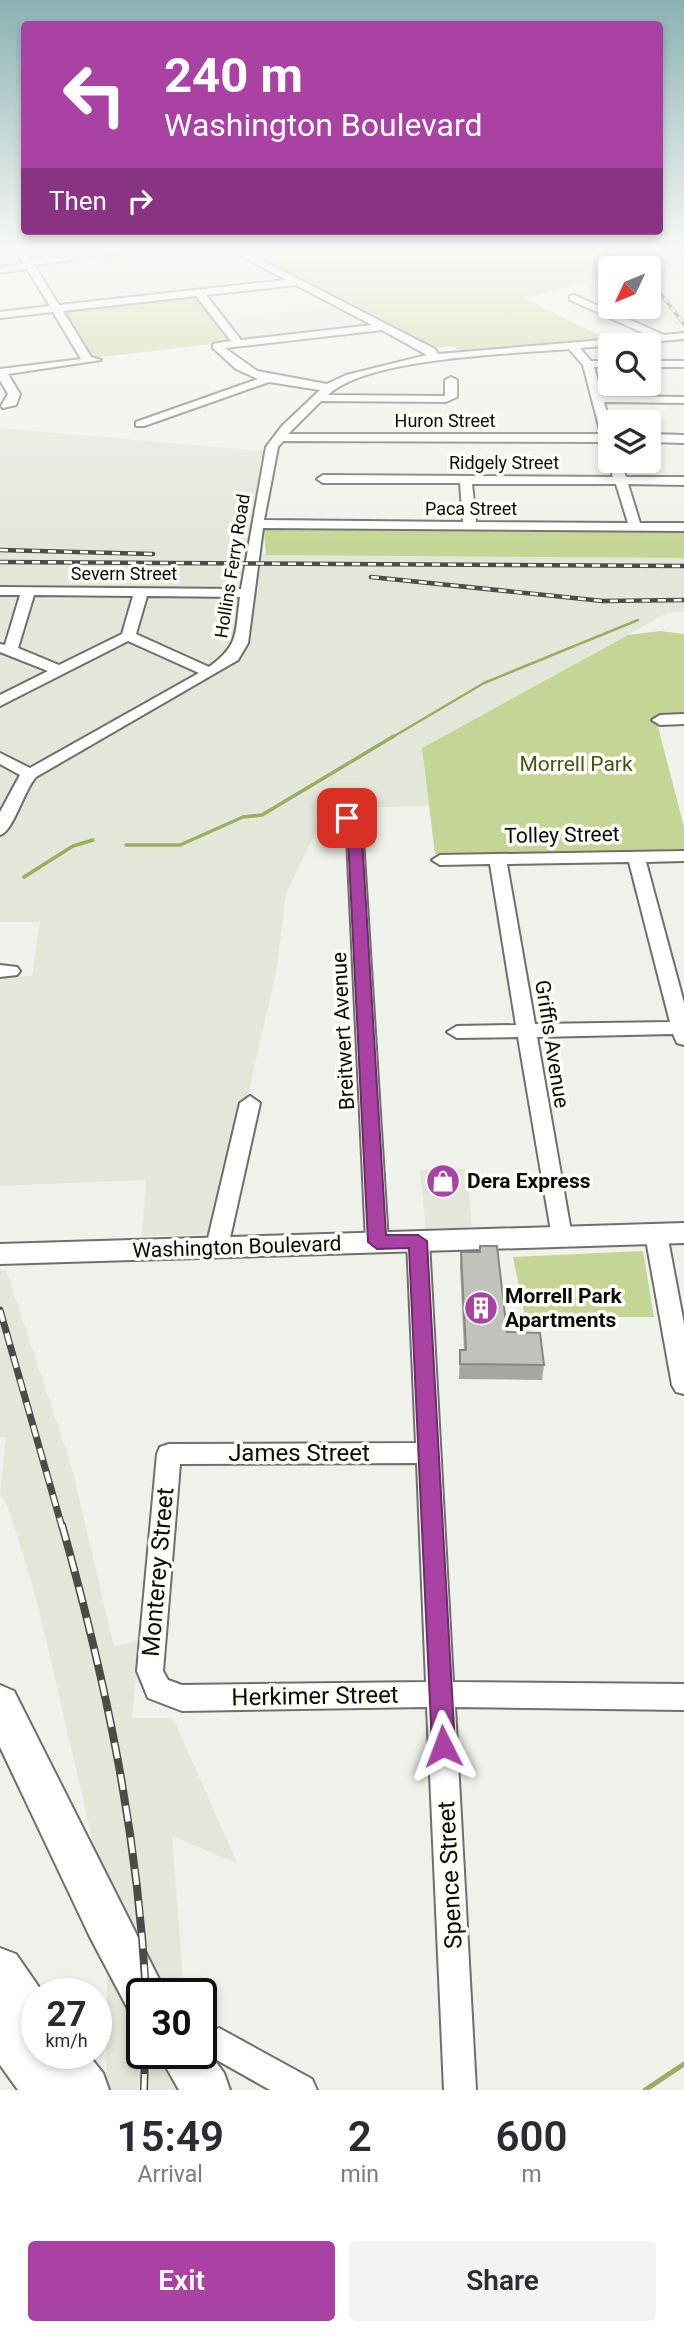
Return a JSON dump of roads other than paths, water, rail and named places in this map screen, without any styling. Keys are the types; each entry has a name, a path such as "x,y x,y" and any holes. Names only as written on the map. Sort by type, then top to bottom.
{"highway":[{"path":"0,1704 105,1922 136,1978"},
{"path":"0,1970 21,2014"},
{"path":"0,2027 21,2042"},
{"path":"57,2069 86,2090"},
{"path":"204,2069 207,2090"}],"main road":[{"name":"Washington Boulevard","path":"0,1254 684,1233"}],"street":[{"path":"7,406 12,403 14,394 0,372 92,360 85,351"},
{"path":"221,351 234,365 267,379 329,388"},
{"path":"419,358 421,351"},
{"path":"429,351 434,358"},
{"name":"Hollins Ferry Road","path":"30,774 227,664 237,651 269,460 278,437 316,398 350,377 419,358 520,351"},
{"path":"576,351 588,364 600,410"},
{"name":"Hollins Ferry Road","path":"382,368 434,358"},
{"path":"588,364 598,364"},
{"path":"661,364 684,364"},
{"path":"140,424 267,379"},
{"path":"316,398 449,398 451,380"},
{"path":"596,399 684,400"},
{"name":"Huron Street","path":"278,437 598,438"},
{"path":"661,438 684,439"},
{"path":"619,473 635,526"},
{"name":"Ridgely Street","path":"323,479 684,481"},
{"path":"466,480 470,525"},
{"name":"Paca Street","path":"257,524 684,527"},
{"name":"Severn Street","path":"0,591 247,593"},
{"path":"28,591 5,648 59,671"},
{"path":"0,701 128,636 141,592"},
{"path":"128,636 210,673"},
{"path":"660,720 684,719"},
{"path":"0,758 30,774 22,784 0,830"},
{"name":"Breitwert Avenue","path":"347,818 355,838 377,1242"},
{"name":"Tolley Street","path":"440,860 684,856"},
{"path":"457,1032 683,1032 636,857"},
{"name":"Griffis Avenue","path":"499,859 561,1237"},
{"path":"217,1247 250,1103"},
{"path":"656,1234 684,1385"},
{"name":"Spence Street","path":"418,1241 460,2090"},
{"name":"James Street","path":"169,1454 430,1453"},
{"name":"Monterey Street","path":"158,1689 150,1671 169,1454"},
{"name":"Herkimer Street","path":"158,1689 182,1699 441,1694 684,1698"},
{"path":"217,2055 301,2090"}],"waterway":[{"path":"391,738 484,683 638,620"},
{"path":"126,845 180,845 243,817 262,815 394,736"},
{"path":"24,877 73,846 93,840"},
{"path":"645,2090 684,2064"}],"railway":[{"path":"0,550 153,554"},
{"path":"0,562 684,566"},
{"path":"371,577 603,601 684,600"},
{"path":"0,1310 62,1527"},
{"path":"62,1525 106,1699 117,1756 135,1873 145,1978"},
{"path":"144,2090 145,2069"}],"place":[{"name":"Dera Express","path":"443,1181"},
{"name":"Morrell Park Apartments","path":"481,1308"}],"park label":[{"name":"Morrell Park","path":"576,764"}]}
